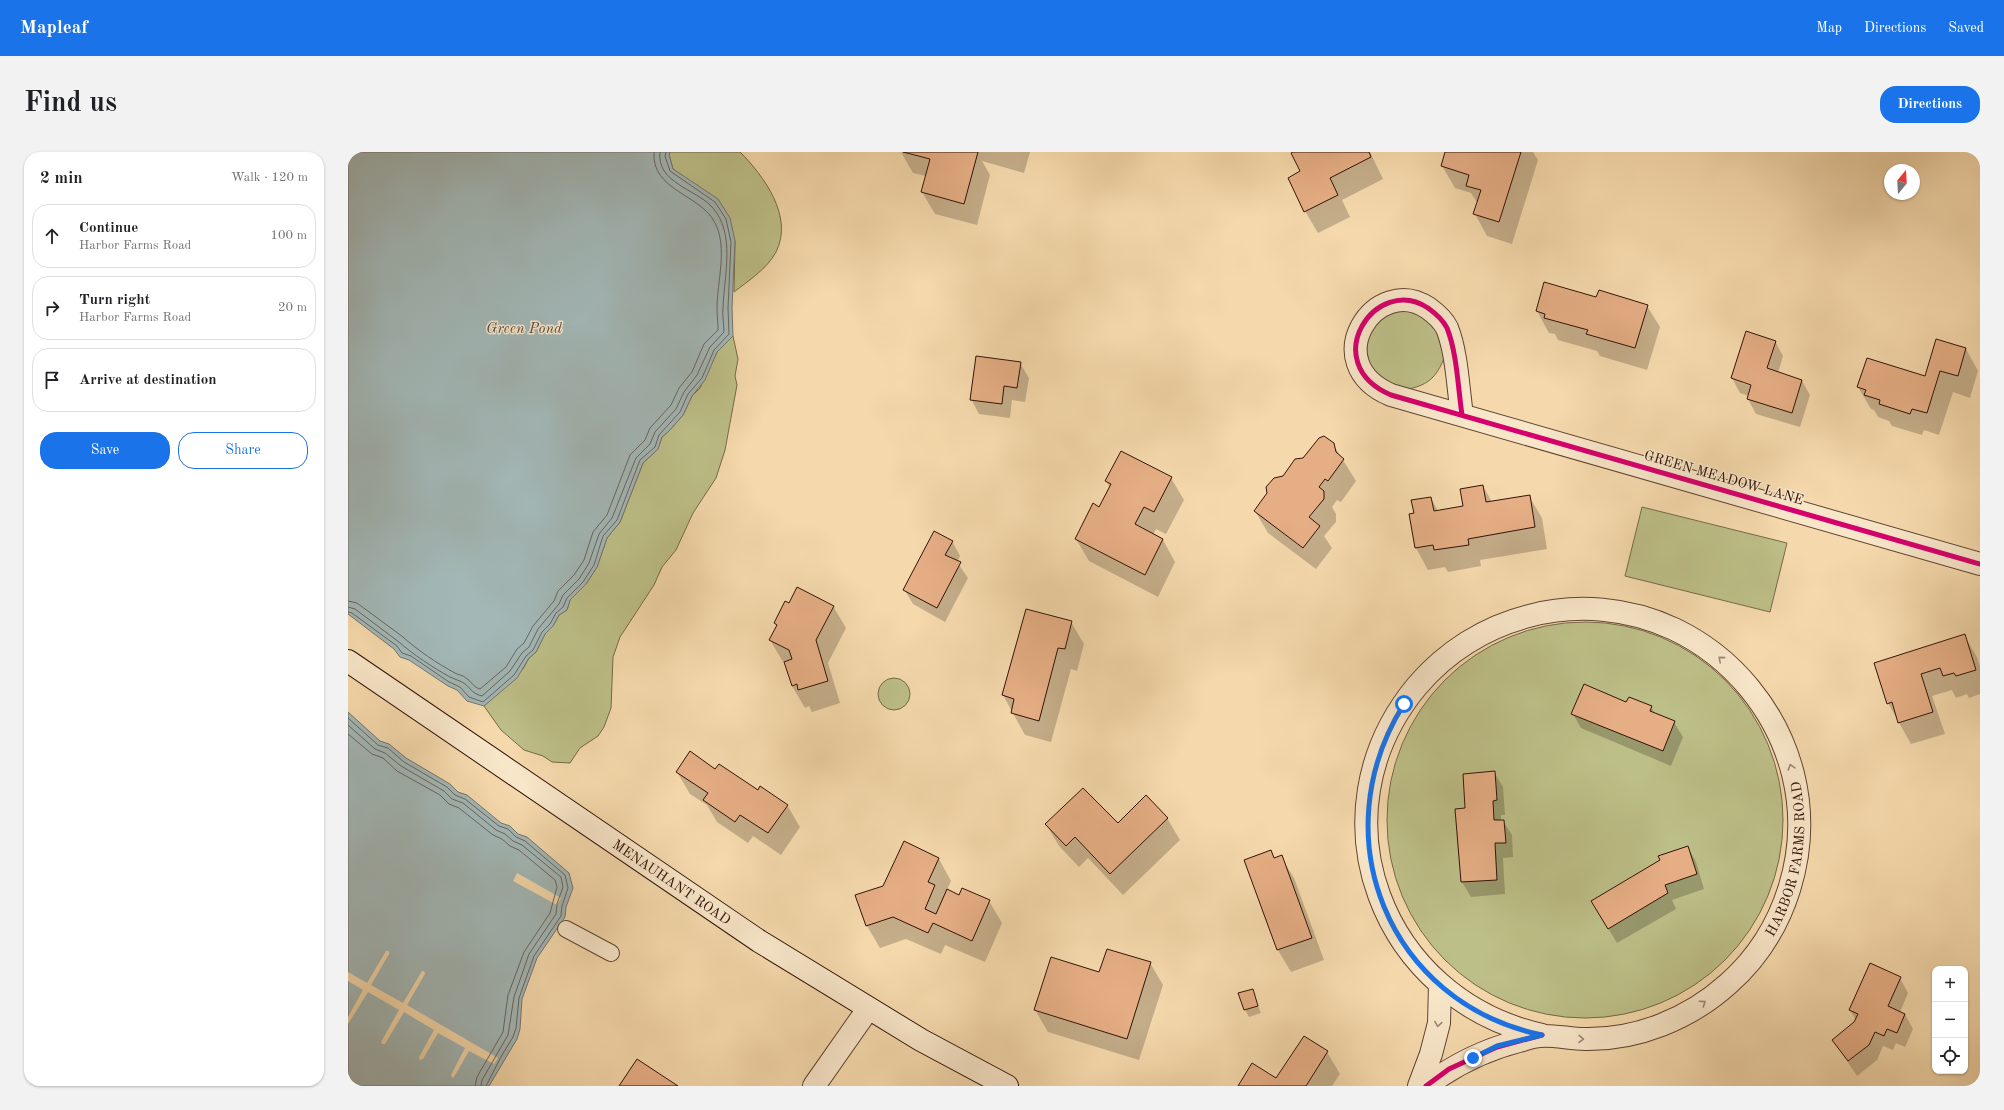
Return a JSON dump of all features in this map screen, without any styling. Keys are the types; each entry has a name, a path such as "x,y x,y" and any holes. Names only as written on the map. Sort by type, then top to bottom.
{"street":[{"name":"GREEN MEADOW LANE","path":"1462,415 1451,342 1446,327 1437,314 1423,305 1408,301 1392,302 1377,308 1365,319 1358,334 1356,344 1358,364 1366,378 1377,389 1391,395 1980,564"},
{"name":"HARBOR FARMS ROAD","path":"1558,610 1604,610 1635,615 1679,631 1718,656 1740,677 1764,708 1782,742 1796,786 1799,817 1798,848 1788,893 1768,936 1750,961 1723,988 1692,1011 1664,1024 1619,1037 1580,1039 1542,1035 1523,1031 1488,1017 1455,998 1418,963 1392,925 1375,882 1369,851 1368,805 1373,774 1388,730 1404,704 1433,668 1457,649 1484,633 1527,616 1558,610"},
{"name":"MENAUHANT ROAD","path":"348,661 759,942 921,1040 1007,1086"},
{"path":"1419,1086 1431,1054 1439,1023 1440,985"},
{"path":"814,1086 868,1009"},
{"name":"HARBOR FARMS ROAD","path":"1426,1086 1449,1069 1497,1046 1542,1035"}],"lane":[{"path":"566,929 611,953"}],"green space":[{"path":"670,152 740,152 767,185 774,198 779,211 781,225 781,239 776,252 768,264 734,292 735,241 693,184 673,169 669,155"},
{"path":"1394,307 1432,317 1445,356 1442,364 1430,380 1424,384 1403,390 1367,369 1366,331"},
{"path":"733,336 738,359 735,376 737,385 725,450 716,478 693,513 676,550 662,567 654,585 620,637 613,657 611,708 604,727 598,736 580,748 570,763 552,762 543,756 524,750 501,730 484,706 523,669 529,658 536,652 545,634 553,626 559,615 567,610 570,600 586,584 597,567 607,538 620,522 643,463 658,449 662,437 683,415 692,396 700,388 717,352"},
{"path":"1642,507 1787,543 1770,612 1625,576"},
{"path":"1585,622 1624,626 1661,637 1695,656 1725,680 1749,710 1768,744 1779,781 1783,820 1779,859 1768,896 1749,930 1725,960 1695,984 1661,1003 1624,1014 1585,1018 1546,1014 1509,1003 1475,984 1445,960 1421,930 1402,896 1391,859 1387,820 1391,781 1402,744 1421,710 1445,680 1475,656 1509,637 1546,626"},
{"path":"894,678 903,681 907,685 910,694 907,703 903,707 894,710 885,707 881,703 878,694 881,685 885,681"}],"water":[{"name":"Green Pond","path":"348,152 670,152 669,155 673,169 718,199 730,218 735,241 732,308 733,336 717,352 705,380 692,396 683,415 662,437 658,449 643,463 620,522 607,538 597,567 586,584 570,600 567,610 559,615 553,626 545,634 536,652 529,658 517,678 484,706 467,701 457,690 448,686 409,660 400,657 394,649 348,614"},
{"path":"348,712 380,741 389,744 406,758 450,784 458,792 467,795 501,823 510,826 518,834 527,837 569,873 573,888 566,907 565,917 537,958 522,999 520,1029 517,1039 489,1086 348,1086"}],"pier":[{"path":"517,873 561,898 557,905 513,881"},
{"path":"386,951 389,951 389,954 371,985 403,1003 422,971 424,971 425,974 407,1005 498,1058 494,1064 469,1051 452,1078 451,1075 465,1048 438,1033 423,1059 420,1060 419,1057 434,1030 404,1012 385,1044 382,1044 381,1042 399,1010 368,992 348,1024 348,1017 363,990 348,981 348,972 367,983"}],"building":[{"path":"903,152 978,152 964,204 921,192 930,159"},
{"path":"1369,152 1371,157 1330,178 1338,195 1304,212 1288,178 1300,171 1291,153"},
{"path":"1445,152 1521,152 1499,222 1473,214 1481,190 1466,186 1469,175 1441,166"},
{"path":"1544,282 1596,297 1599,290 1648,305 1635,348 1586,334 1588,330 1544,318 1545,314 1536,311"},
{"path":"1746,331 1776,341 1767,368 1802,380 1792,413 1747,399 1751,385 1731,378"},
{"path":"1936,339 1966,348 1958,376 1940,371 1927,413 1912,409 1910,414 1879,404 1880,400 1864,395 1866,390 1857,387 1867,358 1925,376"},
{"path":"976,356 1021,362 1017,388 1004,386 1002,404 970,400"},
{"path":"1324,436 1334,443 1336,452 1344,459 1328,481 1325,479 1319,487 1324,491 1324,499 1309,517 1320,526 1303,548 1254,511 1267,493 1266,487 1274,478 1283,476 1295,459 1303,458 1319,438"},
{"path":"1121,451 1172,477 1154,512 1144,507 1135,524 1163,539 1145,575 1075,539 1093,503 1099,507 1111,484 1105,481"},
{"path":"1483,485 1486,502 1530,495 1535,527 1468,539 1469,545 1434,550 1433,545 1415,548 1409,514 1414,513 1411,500 1431,497 1434,511 1463,506 1460,489"},
{"path":"934,531 953,541 945,555 961,562 937,608 903,590"},
{"path":"797,587 834,606 816,640 828,681 798,690 797,684 792,686 784,662 792,659 789,650 769,640 777,625 774,623 785,601 789,603"},
{"path":"1026,609 1072,621 1065,649 1058,648 1039,721 1011,713 1014,699 1002,695"},
{"path":"1965,634 1976,670 1956,676 1954,673 1943,676 1940,668 1921,674 1933,712 1898,723 1892,702 1887,704 1874,663"},
{"path":"1584,684 1626,702 1629,697 1652,706 1650,711 1675,721 1663,751 1571,714"},
{"path":"690,751 715,769 719,764 758,790 760,786 788,805 768,833 740,815 735,822 703,800 708,793 676,772"},
{"path":"1495,771 1497,800 1493,801 1494,820 1504,820 1506,843 1495,843 1497,880 1461,882 1455,809 1465,808 1463,774"},
{"path":"1083,788 1118,823 1146,795 1168,818 1110,874 1075,837 1066,846 1045,824"},
{"path":"904,841 939,858 928,882 935,885 925,909 936,914 947,889 959,895 962,888 990,900 972,941 933,923 928,933 893,917 866,926 855,895 883,886"},
{"path":"1688,846 1697,874 1665,885 1668,893 1608,929 1591,901 1660,860 1658,856"},
{"path":"1271,850 1274,858 1282,855 1312,938 1277,950 1244,860"},
{"path":"1107,949 1151,962 1127,1039 1034,1010 1051,957 1099,972"},
{"path":"1870,963 1901,977 1888,1006 1905,1014 1897,1033 1887,1029 1884,1036 1875,1032 1869,1045 1848,1061 1832,1040 1854,1022 1858,1014 1849,1010"},
{"path":"1253,989 1258,1006 1244,1010 1238,993"},
{"path":"1304,1036 1328,1051 1306,1086 1238,1086 1252,1063 1276,1078"},
{"path":"637,1059 678,1086 619,1086"}],"cycle path":[{"path":"1462,415 1453,348 1447,328 1441,319 1428,308 1408,300 1390,302 1374,312 1362,326 1356,344 1358,363 1369,381 1391,395 1980,564"},
{"path":"1426,1086 1449,1069 1497,1047 1542,1035"}],"route":[{"path":"1404,704 1388,730 1377,759 1368,805 1367,836 1371,866 1379,896 1385,911 1400,938 1418,963 1428,975 1455,998 1505,1025 1542,1035 1497,1046 1473,1058"}]}
